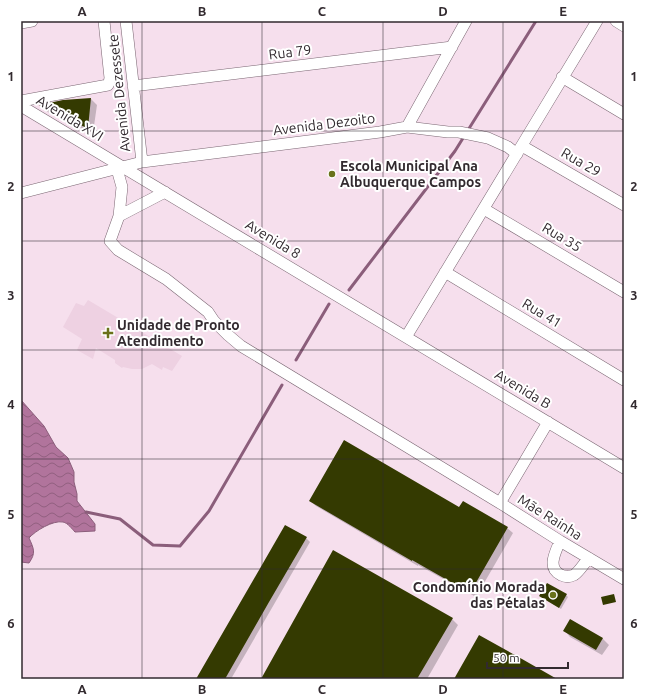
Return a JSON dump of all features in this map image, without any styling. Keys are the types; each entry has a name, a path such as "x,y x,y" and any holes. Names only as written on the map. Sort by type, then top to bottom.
{"street":[{"path":"21,23 32,21"},
{"name":"Avenida Dezessete","path":"21,100 106,86 109,83 110,78 104,21"},
{"name":"Avenida Dezessete","path":"126,21 142,162"},
{"path":"407,127 466,21"},
{"path":"406,337 597,21"},
{"path":"616,21 624,26"},
{"name":"Rua 79","path":"133,86 452,46"},
{"path":"562,77 624,114"},
{"name":"Avenida XVI","path":"21,106 121,168"},
{"name":"Avenida Dezoito","path":"21,193 142,162 380,132 407,127 448,132"},
{"name":"Rua 29","path":"448,132 459,132 488,138 508,147 520,150 624,205"},
{"path":"121,168 122,187 119,216 110,241 118,250 166,279 208,312 214,321 241,346 500,503"},
{"name":"Avenida 8","path":"121,168 164,192 406,337"},
{"path":"119,216 164,192"},
{"name":"Rua 35","path":"484,209 624,292"},
{"name":"Rua 41","path":"445,272 624,380"},
{"name":"Avenida B","path":"406,337 624,468"},
{"name":"Mãe Rainha","path":"548,422 500,503 624,579"},
{"path":"560,541 553,558 553,562 555,570 561,575 573,575 589,558"}],"shaded area":[{"name":"Unidade de Pronto Atendimento","path":"88,300 182,356 172,371 163,367 162,370 152,364 142,369 122,368 115,363 115,360 96,348 93,359 77,350 82,339 63,327 76,303 84,306"}],"water":[{"path":"21,400 44,426 56,447 68,458 74,472 77,501 95,524 95,531 75,532 70,526 63,522 49,524 40,529 29,538 34,551 29,563 21,562"}],"building":[{"path":"91,98 88,128 66,120 39,105 63,100"},
{"path":"344,440 459,507 463,501 508,527 470,593 309,501"},
{"path":"285,525 307,537 225,679 196,679"},
{"path":"333,550 453,618 417,679 261,679"},
{"name":"Condomínio Morada das Pétalas","path":"547,583 567,594 559,608 539,596"},
{"path":"614,594 616,602 603,605 601,597"},
{"path":"570,619 603,638 596,650 563,631"},
{"path":"479,635 522,659 557,679 454,679"}],"waterway":[{"path":"349,290 455,151 536,21"},
{"path":"296,360 329,304"},
{"path":"86,512 120,519 153,545 180,546 209,511 282,385"}],"place":[{"name":"Escola Municipal Ana Albuquerque Campos","path":"332,174"},
{"name":"Unidade de Pronto Atendimento","path":"108,333"},
{"name":"Condomínio Morada das Pétalas","path":"553,595"}]}
